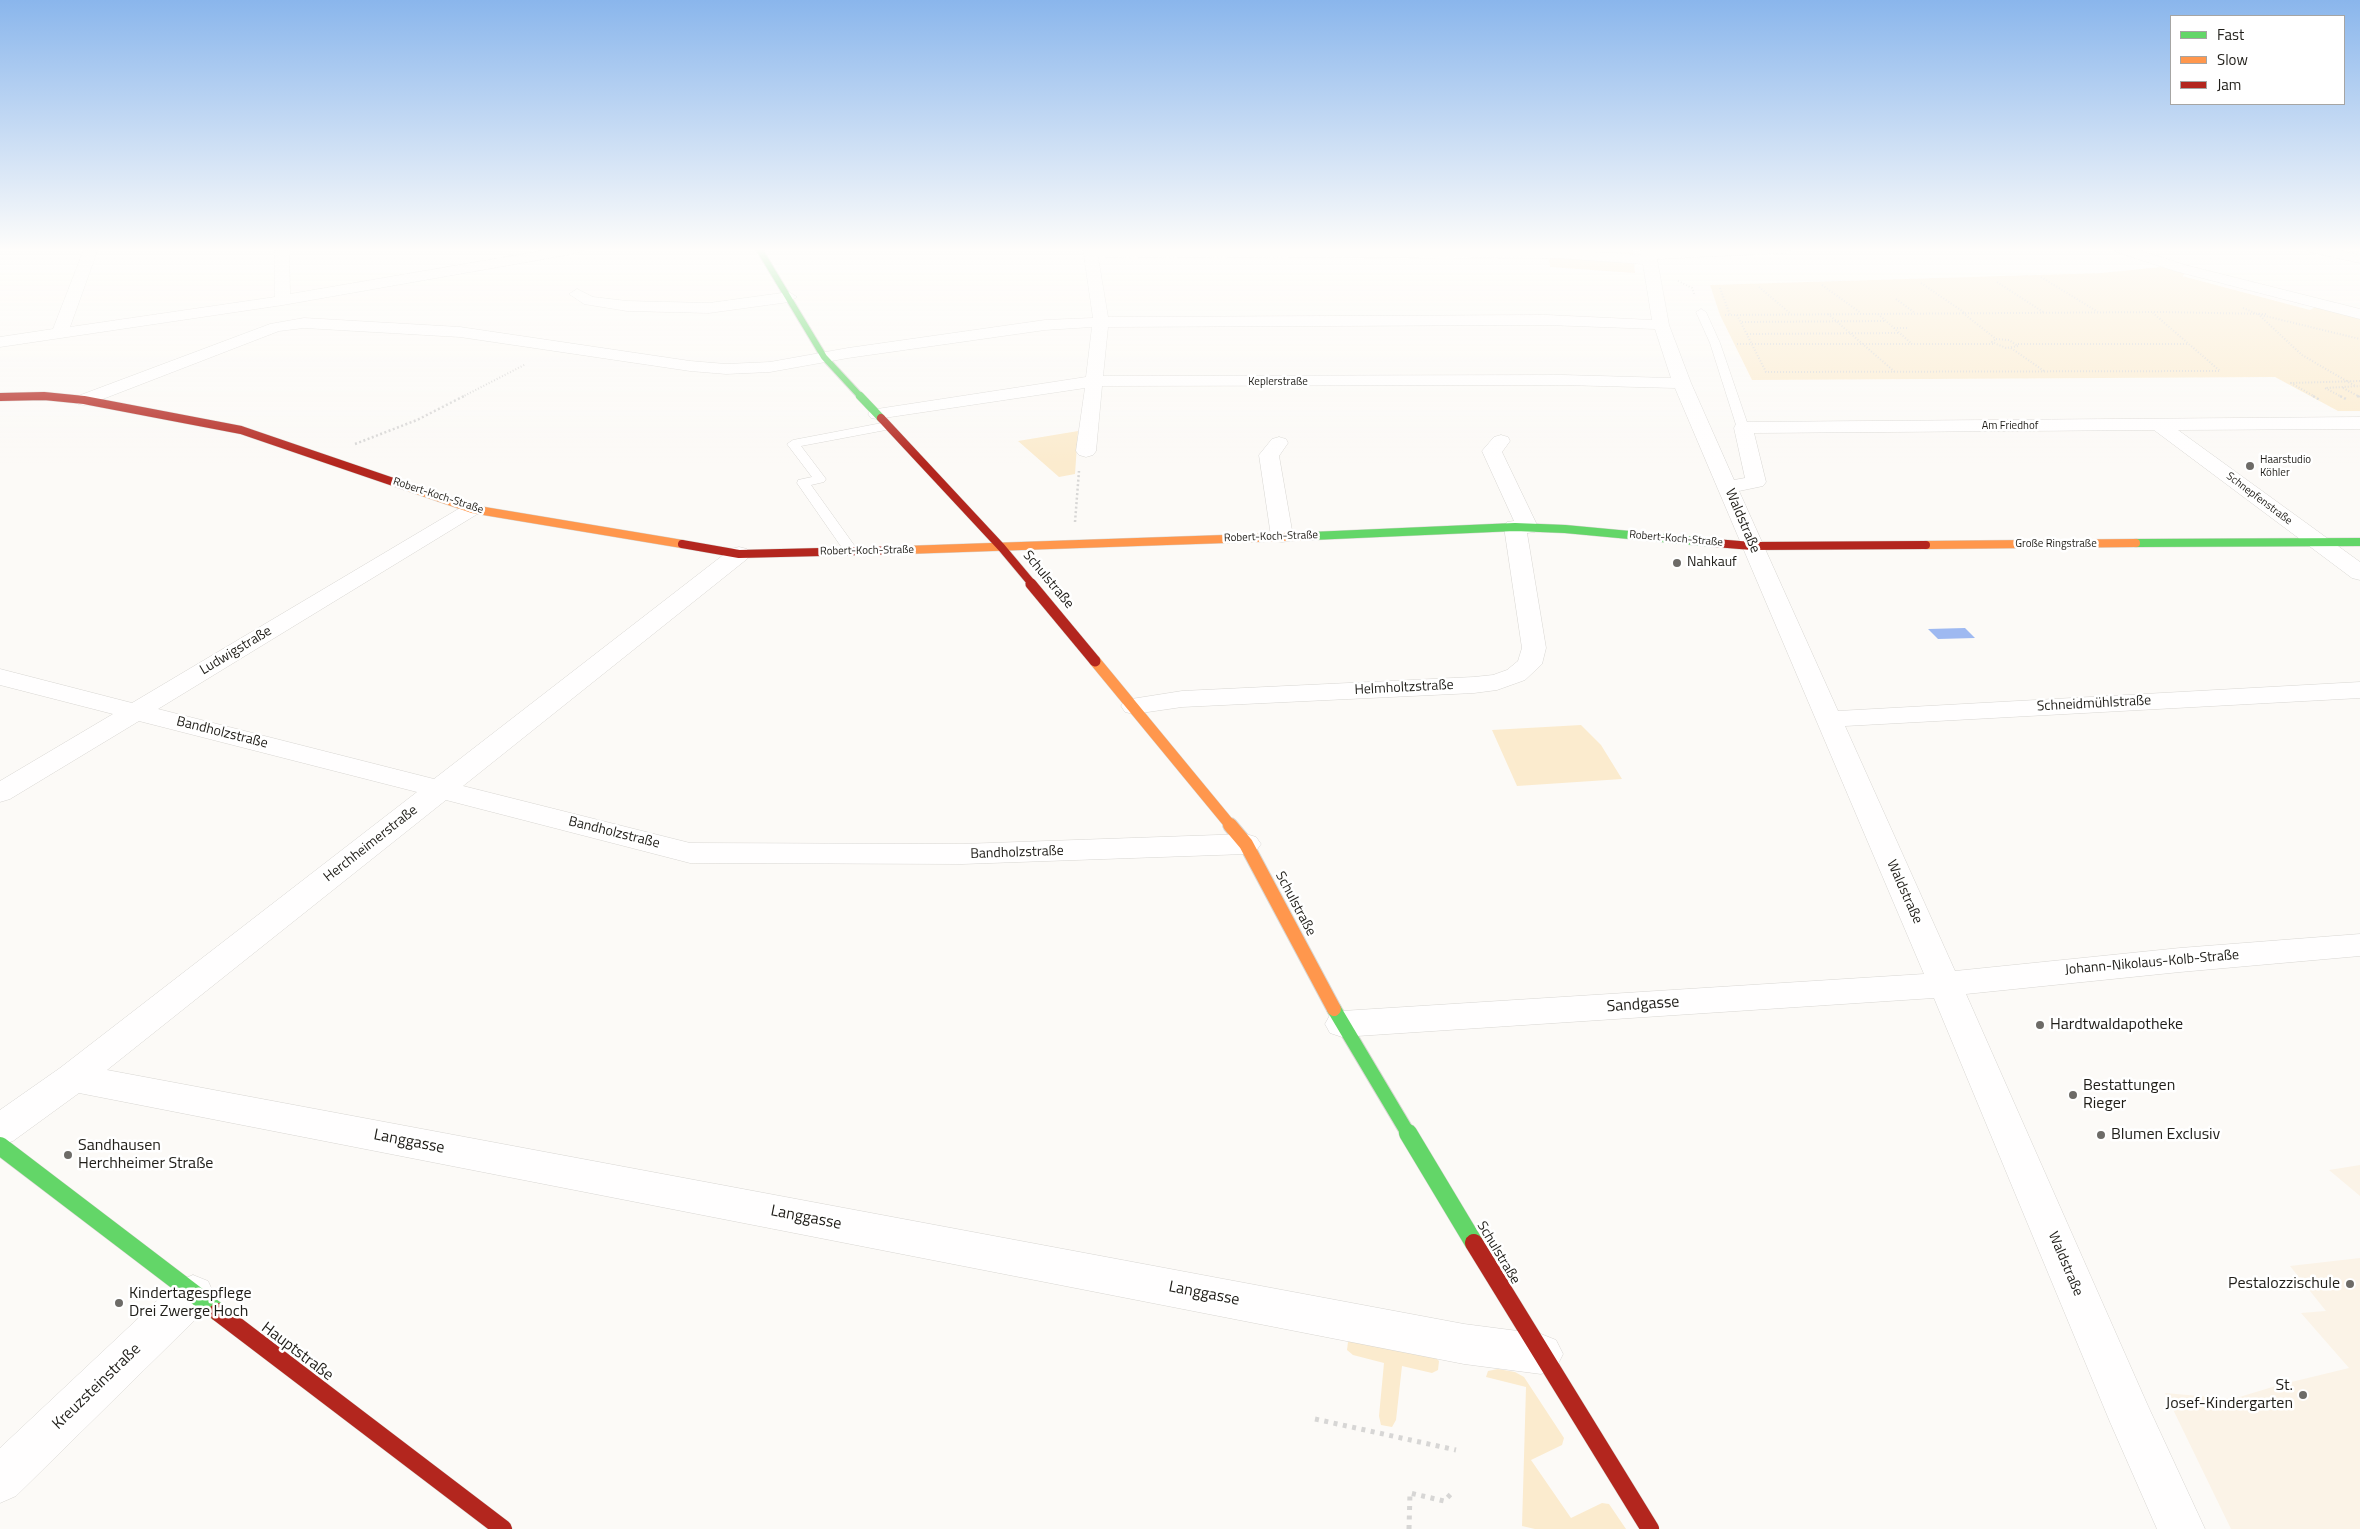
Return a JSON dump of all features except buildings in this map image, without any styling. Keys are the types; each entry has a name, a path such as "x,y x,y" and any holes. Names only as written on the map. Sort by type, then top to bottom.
{"street":[{"path":"59,334 64,320"},
{"path":"0,342 149,320"},
{"name":"Schulstraße","path":"803,320 824,357 1002,548 1246,844 1342,1024 1540,1354 1650,1529"},
{"path":"84,400 291,324 381,326 460,332 690,366 726,368 770,367 824,357 1045,325 1101,322 1468,320"},
{"path":"1555,320 1661,325"},
{"name":"Waldstraße","path":"1660,320 1682,383 1752,546 1945,985 2132,1422 2181,1529"},
{"path":"1086,451 1101,322"},
{"name":"Keplerstraße","path":"882,420 1094,381 1563,380 1682,383"},
{"name":"Robert-Koch-Straße","path":"0,397 44,396 84,400 241,430 472,509 739,554 1002,548 1521,527 1752,546"},
{"name":"Am Friedhof","path":"1743,428 2360,423"},
{"name":"Schnepfenstraße","path":"2159,425 2360,573"},
{"path":"1728,487 1756,482 1743,428"},
{"name":"Helmholtzstraße","path":"1134,706 1182,699 1474,685 1497,682 1516,675 1530,664 1534,648 1521,527 1492,450 1501,442"},
{"path":"1279,444 1269,455 1282,536"},
{"name":"Ludwigstraße","path":"0,792 472,509"},
{"name":"Große Ringstraße","path":"1752,546 2360,542"},
{"name":"Herchheimerstraße","path":"0,1130 73,1078 739,554"},
{"name":"Bandholzstraße","path":"0,677 690,853 962,854 1246,844"},
{"name":"Schneidmühlstraße","path":"1827,719 2360,690"},
{"name":"Johann-Nikolaus-Kolb-Straße","path":"1945,985 2161,962 2360,945"},
{"name":"Sandgasse","path":"1342,1024 1945,985"},
{"name":"Langgasse","path":"73,1078 1464,1344 1540,1354"},
{"name":"Hauptstraße","path":"0,1146 503,1529"},
{"name":"Kreuzsteinstraße","path":"0,1480 193,1294"}],"lane":[{"path":"1705,320 1715,343 1743,428"},
{"path":"852,552 802,483 820,479 789,439 882,420"}],"path":[{"path":"1973,320 1996,339 2009,340 2018,344 2188,344"},
{"path":"1912,344 1886,322 1741,322 1766,372 2220,371 2162,320"},
{"path":"2265,320 2302,356 2355,386"},
{"path":"2279,320 2360,339"},
{"path":"1837,322 1896,373"},
{"path":"1894,328 1909,328"},
{"path":"1747,334 1900,333"},
{"path":"1994,344 1992,340 1996,339"},
{"path":"1715,343 1752,345 1994,344 2010,348 2044,371"},
{"path":"2010,348 2018,346 2018,344"},
{"path":"322,457 417,420 560,346"},
{"path":"2360,381 2291,384 2360,423"},
{"path":"2348,400 2325,388 2360,386"},
{"path":"2341,387 2360,397"},
{"path":"1073,545 1081,453 1086,451"},
{"path":"1315,1419 1456,1450"},
{"path":"1409,1529 1410,1493 1444,1500 1454,1491"}],"shaded area":[{"path":"1723,320 2360,320 2360,411 2338,411 2275,377 1752,380"},
{"path":"1078,431 1075,474 1059,477 1018,441"},
{"path":"1581,725 1601,745 1622,779 1517,786 1492,730"},
{"path":"2360,1165 2360,1196 2329,1170"},
{"name":"St. Josef-Kindergarten","path":"2360,1258 2360,1529 2231,1529 2165,1393 2233,1399 2279,1385 2349,1368 2301,1313 2326,1311 2290,1266"},
{"path":"1354,1339 1434,1356 1439,1361 1438,1370 1432,1373 1402,1366 1396,1420 1392,1427 1381,1425 1379,1416 1384,1363 1353,1355 1347,1350 1348,1342"},
{"path":"1498,1369 1515,1372 1524,1377 1564,1438 1562,1445 1531,1460 1571,1518 1602,1503 1609,1504 1626,1529 1535,1529 1522,1526 1526,1387 1486,1377 1488,1371"}],"water":[{"path":"1965,628 1975,638 1938,639 1928,629"}],"traffic: fast":[{"path":"802,320 824,357 881,418"},
{"path":"1312,536 1515,527 1565,529 1715,543"},
{"path":"2136,543 2360,542"},
{"path":"1334,1009 1474,1243"},
{"path":"0,1146 218,1312"}],"traffic: slow":[{"path":"405,486 472,509 682,544"},
{"path":"905,550 1039,547 1312,536"},
{"path":"1926,545 2136,543"},
{"path":"1095,661 1246,844 1334,1009"}],"traffic: jam":[{"path":"0,397 44,396 84,400 241,430 405,486"},
{"path":"881,418 1002,548 1095,661"},
{"path":"1715,543 1752,546 1926,545"},
{"path":"682,544 739,554 905,550"},
{"path":"1474,1243 1650,1529"},
{"path":"218,1312 503,1529"}],"place":[{"name":"Haarstudio Köhler","path":"2250,466"},
{"name":"Nahkauf","path":"1677,563"},
{"name":"Hardtwaldapotheke","path":"2040,1025"},
{"name":"Bestattungen Rieger","path":"2073,1095"},
{"name":"Blumen Exclusiv","path":"2101,1135"},
{"name":"Sandhausen Herchheimer Straße","path":"68,1155"},
{"name":"Pestalozzischule","path":"2350,1284"},
{"name":"Kindertagespflege Drei Zwerge Hoch","path":"119,1303"},
{"name":"St. Josef-Kindergarten","path":"2303,1395"}]}
